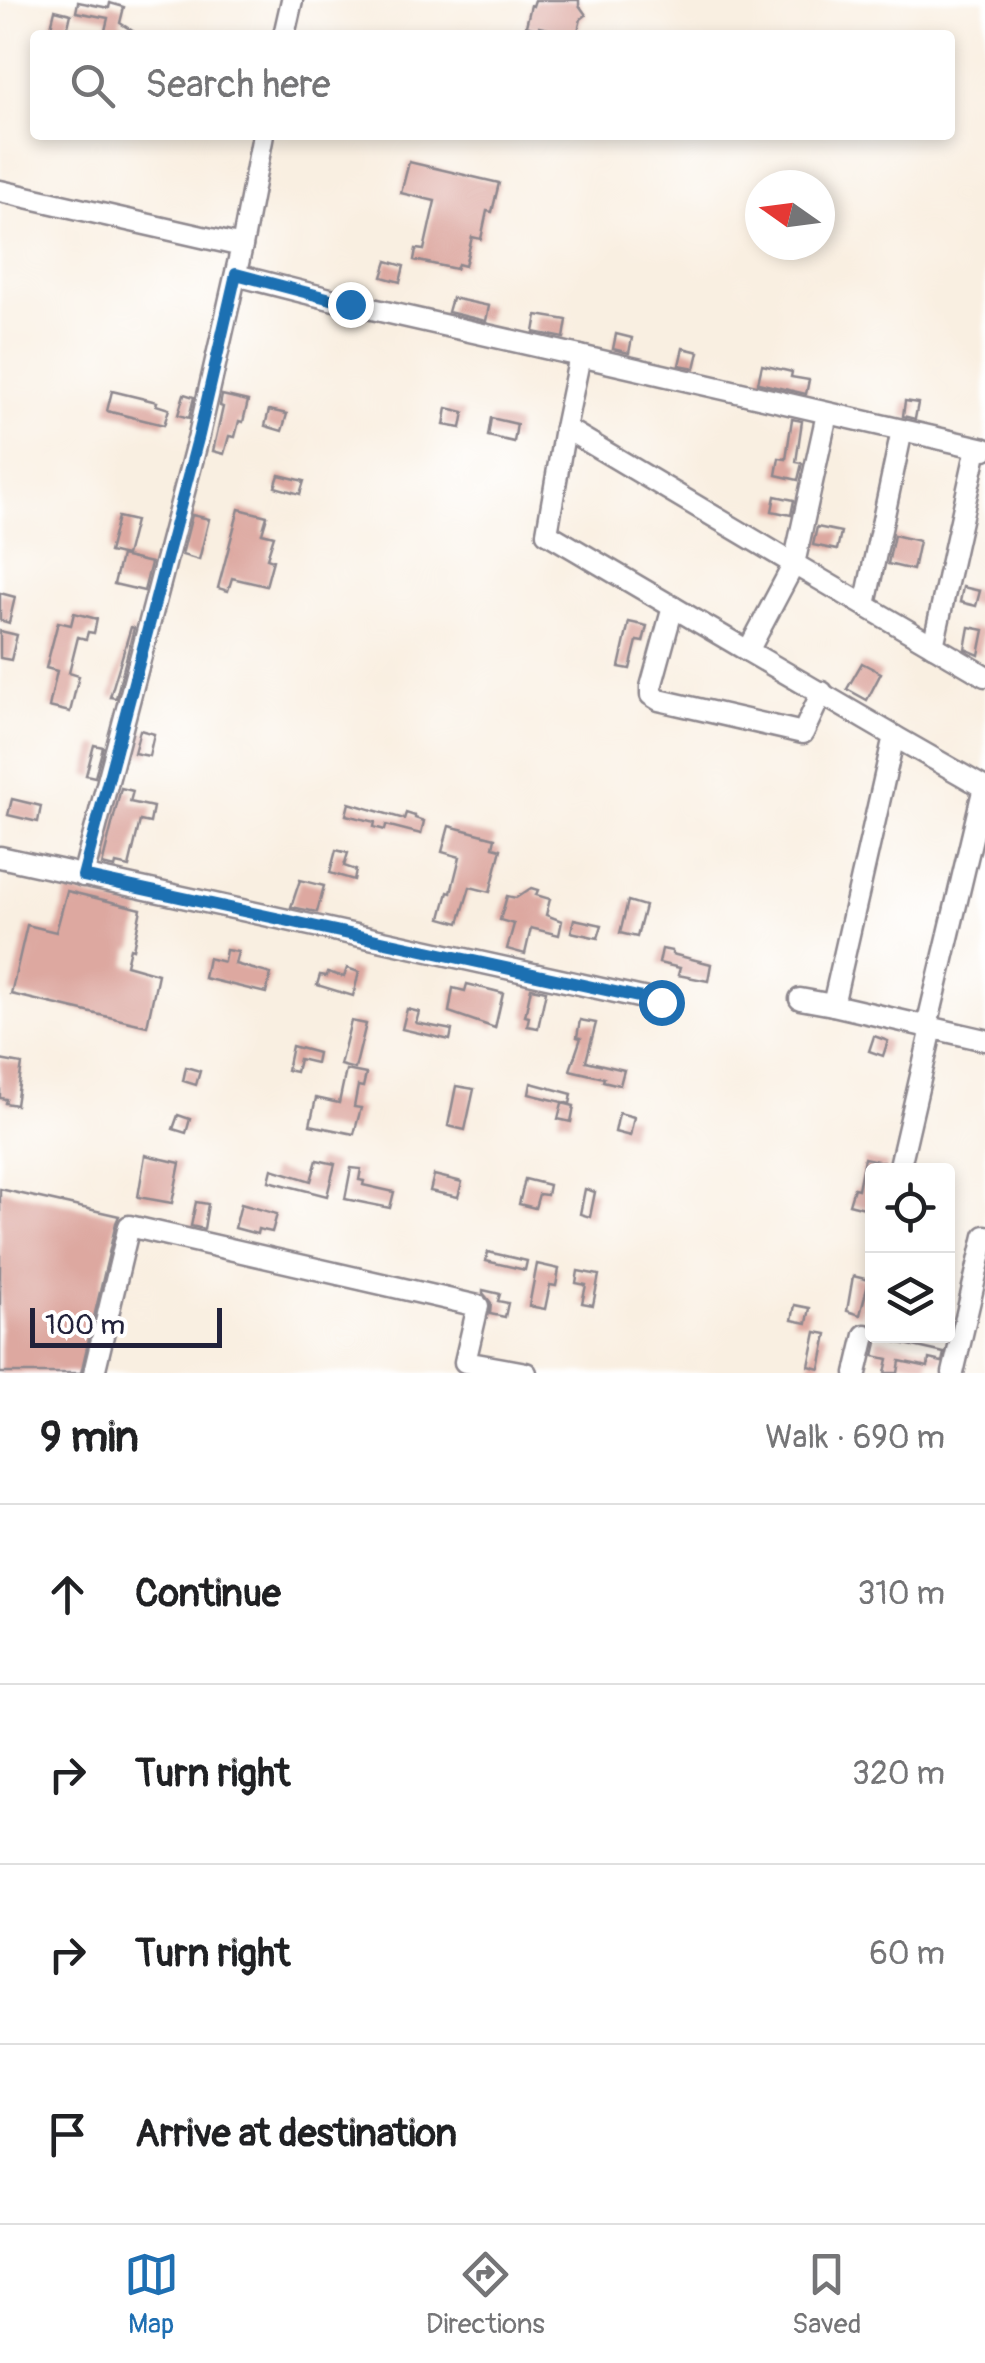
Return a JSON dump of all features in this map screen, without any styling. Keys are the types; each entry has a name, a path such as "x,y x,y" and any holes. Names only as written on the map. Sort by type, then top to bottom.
{"street":[{"path":"285,30 292,0"},
{"path":"83,876 199,435 262,140"},
{"path":"0,191 242,246"},
{"path":"236,274 350,304 981,449 933,646"},
{"path":"580,356 548,533 984,787 900,1163"},
{"path":"748,650 794,564 827,414"},
{"path":"565,428 985,676"},
{"path":"866,606 902,430"},
{"path":"674,607 651,696 803,733 822,692"},
{"path":"832,1005 894,736"},
{"path":"0,857 661,1002"},
{"path":"800,999 985,1040"},
{"path":"94,1373 129,1226 478,1306 466,1362 526,1373"},
{"path":"953,1373 985,1236"},
{"path":"955,1293 970,1296"},
{"path":"856,1373 865,1335"}],"building":[{"path":"535,0 579,0 586,15 578,30 539,30 526,26"},
{"path":"78,2 124,7 120,23 131,30 105,30 108,18 76,12"},
{"path":"55,10 71,14 67,30 50,30"},
{"path":"409,162 499,183 481,239 472,237 465,266 458,264 456,269 414,260 416,249 424,250 435,201 401,193"},
{"path":"387,261 404,266 400,282 382,277"},
{"path":"452,298 489,306 486,321 448,312"},
{"path":"537,315 567,320 564,338 534,332"},
{"path":"616,334 632,338 629,353 613,349"},
{"path":"683,348 699,352 695,368 679,365"},
{"path":"762,365 809,380 806,394 758,383"},
{"path":"112,391 157,402 156,405 169,409 164,425 107,411"},
{"path":"184,394 194,397 189,418 178,415"},
{"path":"222,395 248,401 243,422 239,421 235,437 229,436 224,454 213,451"},
{"path":"905,401 918,403 915,419 903,416"},
{"path":"447,408 464,412 461,428 444,425"},
{"path":"269,410 287,414 282,431 265,426"},
{"path":"491,418 517,424 514,442 488,436"},
{"path":"792,419 802,421 796,462 802,463 798,480 776,475 779,458 786,459"},
{"path":"279,475 304,481 300,494 275,487"},
{"path":"775,496 794,500 791,515 772,511"},
{"path":"239,509 267,516 262,533 274,536 267,558 273,560 266,586 232,578 228,591 218,588"},
{"path":"192,515 209,519 199,560 182,555"},
{"path":"118,517 135,521 126,556 109,552"},
{"path":"817,527 841,532 837,550 813,545"},
{"path":"894,535 919,541 913,570 888,564"},
{"path":"121,556 151,563 144,591 114,584"},
{"path":"963,587 980,591 976,606 960,602"},
{"path":"0,593 15,597 9,623 0,620"},
{"path":"74,613 97,619 94,633 88,632 86,639 78,637 69,673 79,676 70,712 49,707 57,671 46,668 58,622 71,625"},
{"path":"629,622 647,626 643,642 637,641 630,669 619,667"},
{"path":"131,627 134,628 116,698 110,697"},
{"path":"969,627 984,630 979,655 965,649"},
{"path":"0,631 17,635 11,660 0,658"},
{"path":"862,663 881,673 867,700 847,689"},
{"path":"140,730 154,734 149,756 134,753"},
{"path":"94,745 103,747 95,777 86,775"},
{"path":"121,788 133,791 130,802 153,807 150,823 140,821 129,867 116,864 115,868 102,865"},
{"path":"12,799 41,806 38,822 8,815"},
{"path":"349,803 404,819 406,813 415,816 424,821 421,834 386,825 385,830 374,827 375,822 346,815"},
{"path":"449,826 495,838 493,847 501,849 490,892 470,887 459,923 441,918 460,857 442,852"},
{"path":"336,850 348,853 344,866 356,870 354,880 330,873"},
{"path":"300,880 324,886 317,912 291,907"},
{"path":"531,888 538,890 536,895 550,899 546,915 562,921 559,935 531,928 525,954 507,949 514,924 500,920 507,896 516,898"},
{"path":"67,891 141,909 126,965 158,974 147,1026 11,994 27,925 56,932"},
{"path":"628,901 645,906 637,937 620,933"},
{"path":"574,919 602,925 598,938 571,932"},
{"path":"662,949 711,964 708,981 678,975 680,968 659,963"},
{"path":"226,950 238,952 235,964 271,974 266,993 204,978 208,958 224,962"},
{"path":"347,968 359,972 353,996 317,985 320,975 327,976 328,972 344,977"},
{"path":"467,984 503,993 495,1028 449,1012 453,988 465,991"},
{"path":"531,988 546,991 538,1028 527,1026 529,1017 525,1016"},
{"path":"407,1009 419,1012 416,1023 452,1030 450,1040 402,1029"},
{"path":"580,1020 596,1023 586,1061 624,1070 620,1085 570,1070 581,1038 577,1037"},
{"path":"351,1021 366,1024 355,1069 340,1065"},
{"path":"874,1036 888,1041 883,1056 869,1051"},
{"path":"292,1046 318,1053 316,1063 299,1059 296,1072 287,1070"},
{"path":"0,1060 22,1064 16,1105 0,1098"},
{"path":"186,1067 200,1071 196,1085 183,1081"},
{"path":"346,1070 366,1074 363,1087 358,1086 354,1107 361,1108 354,1134 310,1125 316,1098 339,1103"},
{"path":"531,1083 572,1094 570,1104 529,1094"},
{"path":"456,1086 474,1089 465,1130 448,1126"},
{"path":"562,1103 574,1106 571,1122 558,1119"},
{"path":"619,1113 634,1117 630,1136 615,1132"},
{"path":"178,1115 190,1119 186,1133 173,1129"},
{"path":"145,1155 180,1163 172,1203 138,1197"},
{"path":"864,1158 887,1163 865,1163 865,1208 849,1204 854,1188 858,1189"},
{"path":"317,1160 335,1164 327,1196 269,1181 272,1169 311,1181"},
{"path":"351,1168 361,1169 359,1180 364,1181 363,1185 394,1192 390,1208 345,1199"},
{"path":"434,1175 462,1182 458,1197 430,1191"},
{"path":"525,1179 549,1185 547,1195 539,1194 535,1208 519,1204"},
{"path":"0,1189 119,1216 81,1373 0,1373"},
{"path":"585,1189 595,1192 590,1217 580,1214"},
{"path":"196,1202 208,1204 204,1229 191,1226"},
{"path":"241,1204 277,1214 272,1232 258,1229 257,1234 235,1228"},
{"path":"488,1252 527,1261 525,1270 486,1261"},
{"path":"537,1264 559,1269 556,1286 550,1285 545,1309 529,1306"},
{"path":"578,1271 599,1275 593,1305 582,1303 586,1285 576,1283"},
{"path":"853,1276 865,1279 860,1315 847,1311"},
{"path":"483,1290 500,1294 498,1301 508,1303 505,1317 490,1314 491,1303"},
{"path":"795,1305 810,1308 807,1323 792,1320"},
{"path":"816,1332 827,1334 820,1369 809,1366"},
{"path":"877,1343 900,1343 944,1353 942,1362 929,1359 928,1367 900,1361 898,1373 885,1373 888,1359 874,1356"}],"route":[{"path":"350,304 236,274 199,435 83,876 661,1002"}]}
